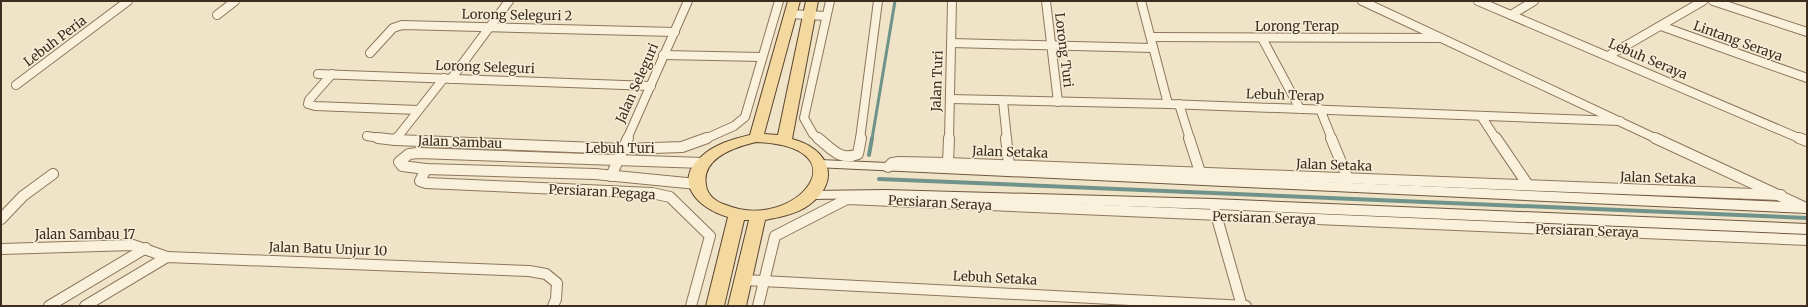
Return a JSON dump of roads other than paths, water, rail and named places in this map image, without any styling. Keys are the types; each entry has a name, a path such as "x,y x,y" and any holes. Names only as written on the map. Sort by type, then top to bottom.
{"main road":[{"path":"756,138 794,1"},
{"path":"784,140 812,1"},
{"path":"756,138 784,140 800,145 813,153 820,164 821,174 820,180 811,195 797,205 785,210 758,216 737,215 709,204 700,195 697,184 698,174 703,163 712,154 725,146 756,138"},
{"path":"820,164 1807,208"},
{"name":"Persiaran Seraya","path":"811,195 885,194 1214,210 1807,229"},
{"path":"715,306 737,215"},
{"path":"737,306 758,216"}],"street":[{"name":"Lebuh Peria","path":"16,85 128,1"},
{"path":"217,15 234,1"},
{"path":"395,140 418,110 448,78 491,26 509,1"},
{"name":"Jalan Seleguri","path":"611,176 688,1"},
{"name":"Lebuh Turi","path":"367,136 395,140 623,149 682,147 700,142 734,126 745,117 779,1"},
{"path":"830,1 804,118 813,134 842,157 851,157 858,154 859,150 878,1"},
{"name":"Jalan Turi","path":"948,162 952,1"},
{"name":"Lorong Turi","path":"1046,1 1058,102"},
{"path":"1141,1 1168,104"},
{"name":"Jalan Setaka","path":"1362,1 1807,208"},
{"name":"Lebuh Seraya","path":"1478,1 1807,140"},
{"path":"1512,15 1534,1"},
{"path":"1608,56 1703,1"},
{"path":"1713,1 1807,32"},
{"path":"790,14 826,16"},
{"name":"Lorong Seleguri 2","path":"370,54 393,28 399,25 491,26 675,32"},
{"name":"Lintang Seraya","path":"1661,26 1807,78"},
{"name":"Lorong Terap","path":"1150,37 1443,38"},
{"path":"1262,38 1300,109"},
{"path":"951,43 1153,48"},
{"path":"663,55 762,57"},
{"name":"Lorong Seleguri","path":"318,74 651,86"},
{"path":"332,74 309,100 308,104 315,106 418,110"},
{"name":"Lebuh Terap","path":"950,99 1180,104 1620,121"},
{"path":"1003,101 1009,165"},
{"path":"1180,104 1200,172"},
{"path":"1320,110 1348,179"},
{"path":"1480,116 1528,186"},
{"name":"Jalan Sambau","path":"697,184 663,179 611,176 426,169 402,166 399,162 409,154 418,153 703,163"},
{"name":"Jalan Setaka","path":"888,167 892,163 899,162 948,162 1781,195"},
{"name":"Persiaran Pegaga","path":"426,169 420,181 426,183 652,192 670,197 710,236 690,306"},
{"path":"1,219 23,196 53,174"},
{"name":"Persiaran Seraya","path":"758,306 775,236 847,199 1214,210 1807,240"},
{"path":"1214,210 1242,306"},
{"name":"Jalan Sambau 17","path":"1,249 133,245 146,248 167,257"},
{"path":"49,306 146,248"},
{"path":"85,306 167,257"},
{"name":"Jalan Batu Unjur 10","path":"167,257 529,271 546,274 558,283 556,299 553,306"},
{"name":"Lebuh Setaka","path":"743,280 765,280 1105,302 1246,306"}],"waterway":[{"path":"872,139 895,1"},
{"path":"869,155 872,138"},
{"path":"879,179 1807,218"}]}
